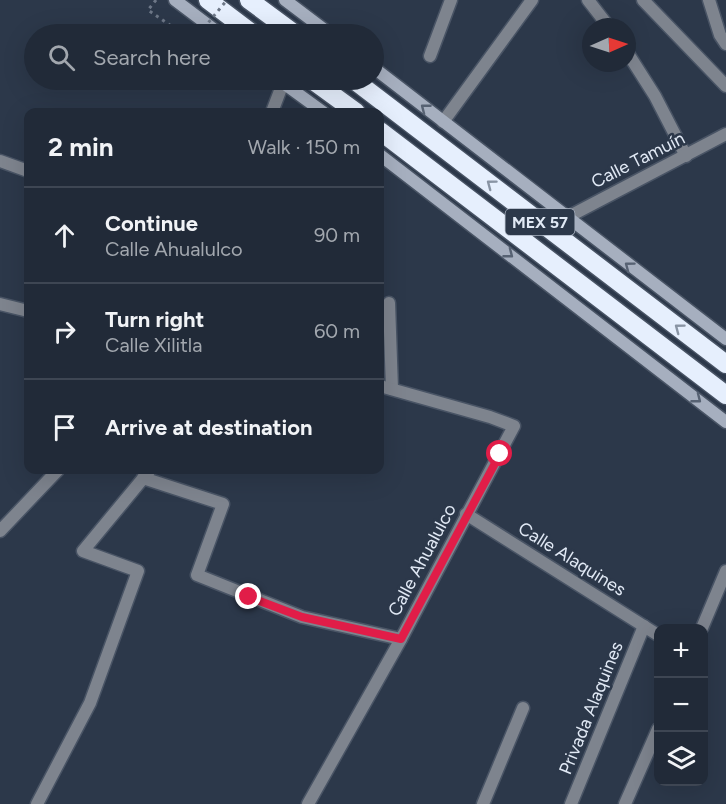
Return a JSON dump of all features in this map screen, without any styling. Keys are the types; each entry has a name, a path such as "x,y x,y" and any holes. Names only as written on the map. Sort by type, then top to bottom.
{"highway":[{"path":"208,0 240,24"},
{"path":"249,0 281,24"},
{"path":"326,90 350,108"},
{"name":"MEX 57","path":"367,90 726,364"},
{"name":"MEX 57","path":"384,134 726,395"}],"street":[{"path":"175,0 207,24"},
{"path":"285,0 317,24"},
{"path":"430,56 451,0"},
{"path":"443,122 532,0"},
{"path":"588,0 602,18"},
{"path":"643,0 726,86"},
{"path":"709,0 720,35 726,44"},
{"path":"636,66 655,96 686,156"},
{"path":"384,76 726,339"},
{"path":"273,108 278,90"},
{"path":"293,90 318,108"},
{"name":"Calle Tamuín","path":"566,218 726,134"},
{"path":"0,161 24,170"},
{"path":"384,162 726,422"},
{"path":"386,387 389,303"},
{"path":"0,304 24,309"},
{"name":"Calle Ahualulco","path":"308,804 401,639 513,426 490,417 386,387"},
{"path":"0,531 54,474"},
{"path":"37,804 90,703 138,571 83,551 146,474 222,504 197,575 302,617 401,639"},
{"name":"Calle Alaquines","path":"466,514 654,632"},
{"path":"704,624 726,571"},
{"name":"Privada Alaquines","path":"571,804 644,626"},
{"path":"483,804 523,708"},
{"path":"625,804 657,732"}],"path":[{"path":"156,0 148,10 168,24"},
{"path":"207,24 227,0"}],"route":[{"path":"249,597 302,617 401,639 500,454"}]}
